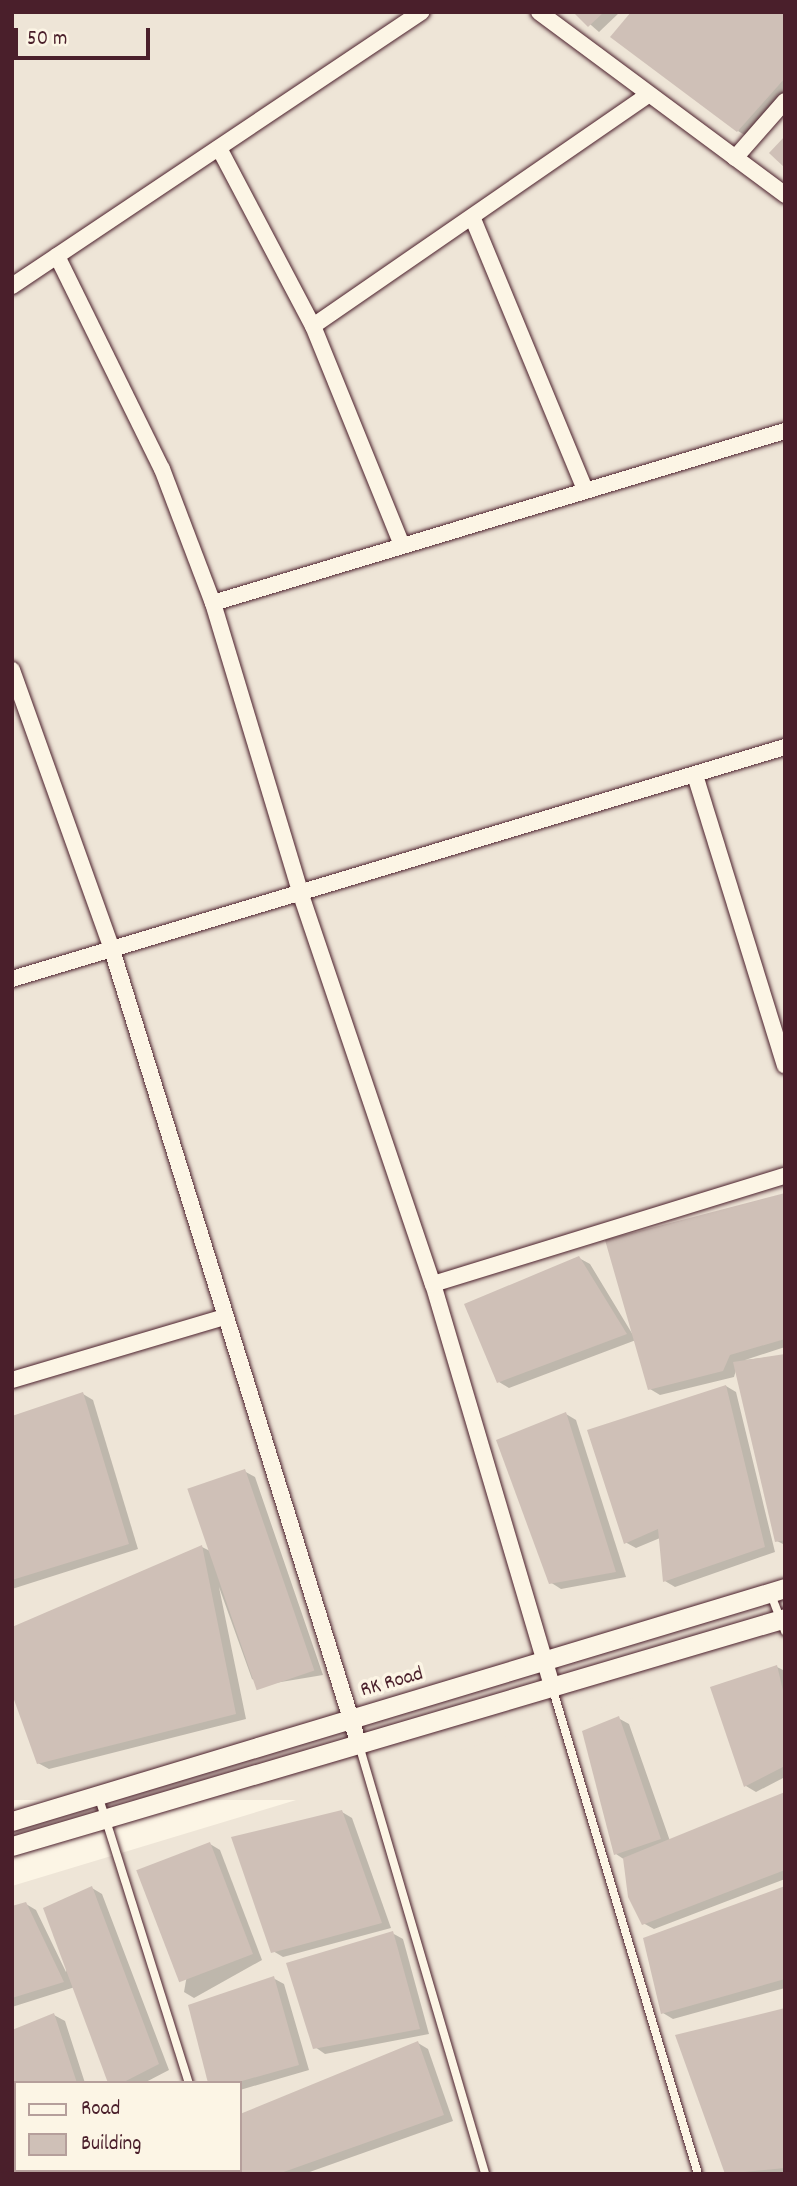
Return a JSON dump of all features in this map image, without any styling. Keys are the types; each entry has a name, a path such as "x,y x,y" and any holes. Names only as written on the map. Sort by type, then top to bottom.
{"street":[{"path":"12,286 422,12"},
{"path":"539,12 785,195"},
{"path":"313,326 473,219 649,94"},
{"path":"736,158 785,101"},
{"path":"219,148 313,326 401,543"},
{"path":"473,219 584,487"},
{"path":"57,256 162,469 213,603 301,895 433,1284 552,1686"},
{"path":"213,603 584,487 785,431"},
{"path":"12,670 112,950 359,1745"},
{"path":"12,979 301,895 785,747"},
{"path":"695,775 785,1065"},
{"path":"433,1284 785,1176"},
{"path":"12,1380 225,1317"},
{"name":"RK Road","path":"12,1821 777,1590"},
{"path":"12,1846 552,1686 783,1623"}],"lane":[{"path":"777,1590 783,1623"},
{"path":"552,1686 698,2174"},
{"path":"359,1745 485,2174"},
{"path":"98,1794 187,2081"}],"shaded area":[{"path":"12,12 785,12 785,1800 12,1800"},
{"path":"785,1652 785,2174 12,2174 12,1886"}],"building":[{"path":"573,12 604,12 588,27"},
{"path":"631,12 785,12 785,78 737,132 610,37"},
{"path":"785,136 785,168 769,153"},
{"path":"785,1193 785,1339 730,1355 723,1371 648,1390 605,1240"},
{"path":"579,1256 627,1334 497,1383 464,1304"},
{"path":"785,1354 785,1540 775,1542 733,1362"},
{"path":"726,1385 765,1547 663,1582 658,1529 624,1544 587,1430"},
{"path":"83,1392 129,1544 12,1580 12,1416"},
{"path":"566,1412 616,1572 549,1584 496,1440"},
{"path":"245,1469 314,1670 257,1690 187,1489"},
{"path":"202,1545 236,1714 37,1764 12,1694 12,1627"},
{"path":"777,1665 785,1699 785,1766 744,1787 710,1687"},
{"path":"619,1716 661,1839 614,1855 582,1731"},
{"path":"785,1792 785,1870 642,1925 628,1897 623,1858"},
{"path":"342,1810 382,1923 271,1953 231,1837"},
{"path":"210,1842 253,1954 179,1982 136,1870"},
{"path":"92,1886 159,2064 126,2081 107,2081 43,1908"},
{"path":"785,1886 785,1979 661,2014 643,1938"},
{"path":"26,1902 64,1982 12,1998 12,1906"},
{"path":"393,1931 420,2029 313,2049 286,1963"},
{"path":"274,1976 299,2065 242,2081 207,2081 188,2005"},
{"path":"785,2008 785,2168 725,2174 675,2035"},
{"path":"54,2013 76,2081 14,2081 12,2131 12,2030"},
{"path":"418,2041 444,2115 278,2174 233,2174 242,2172 242,2113"},
{"path":"83,2172 174,2172 174,2174"}]}
